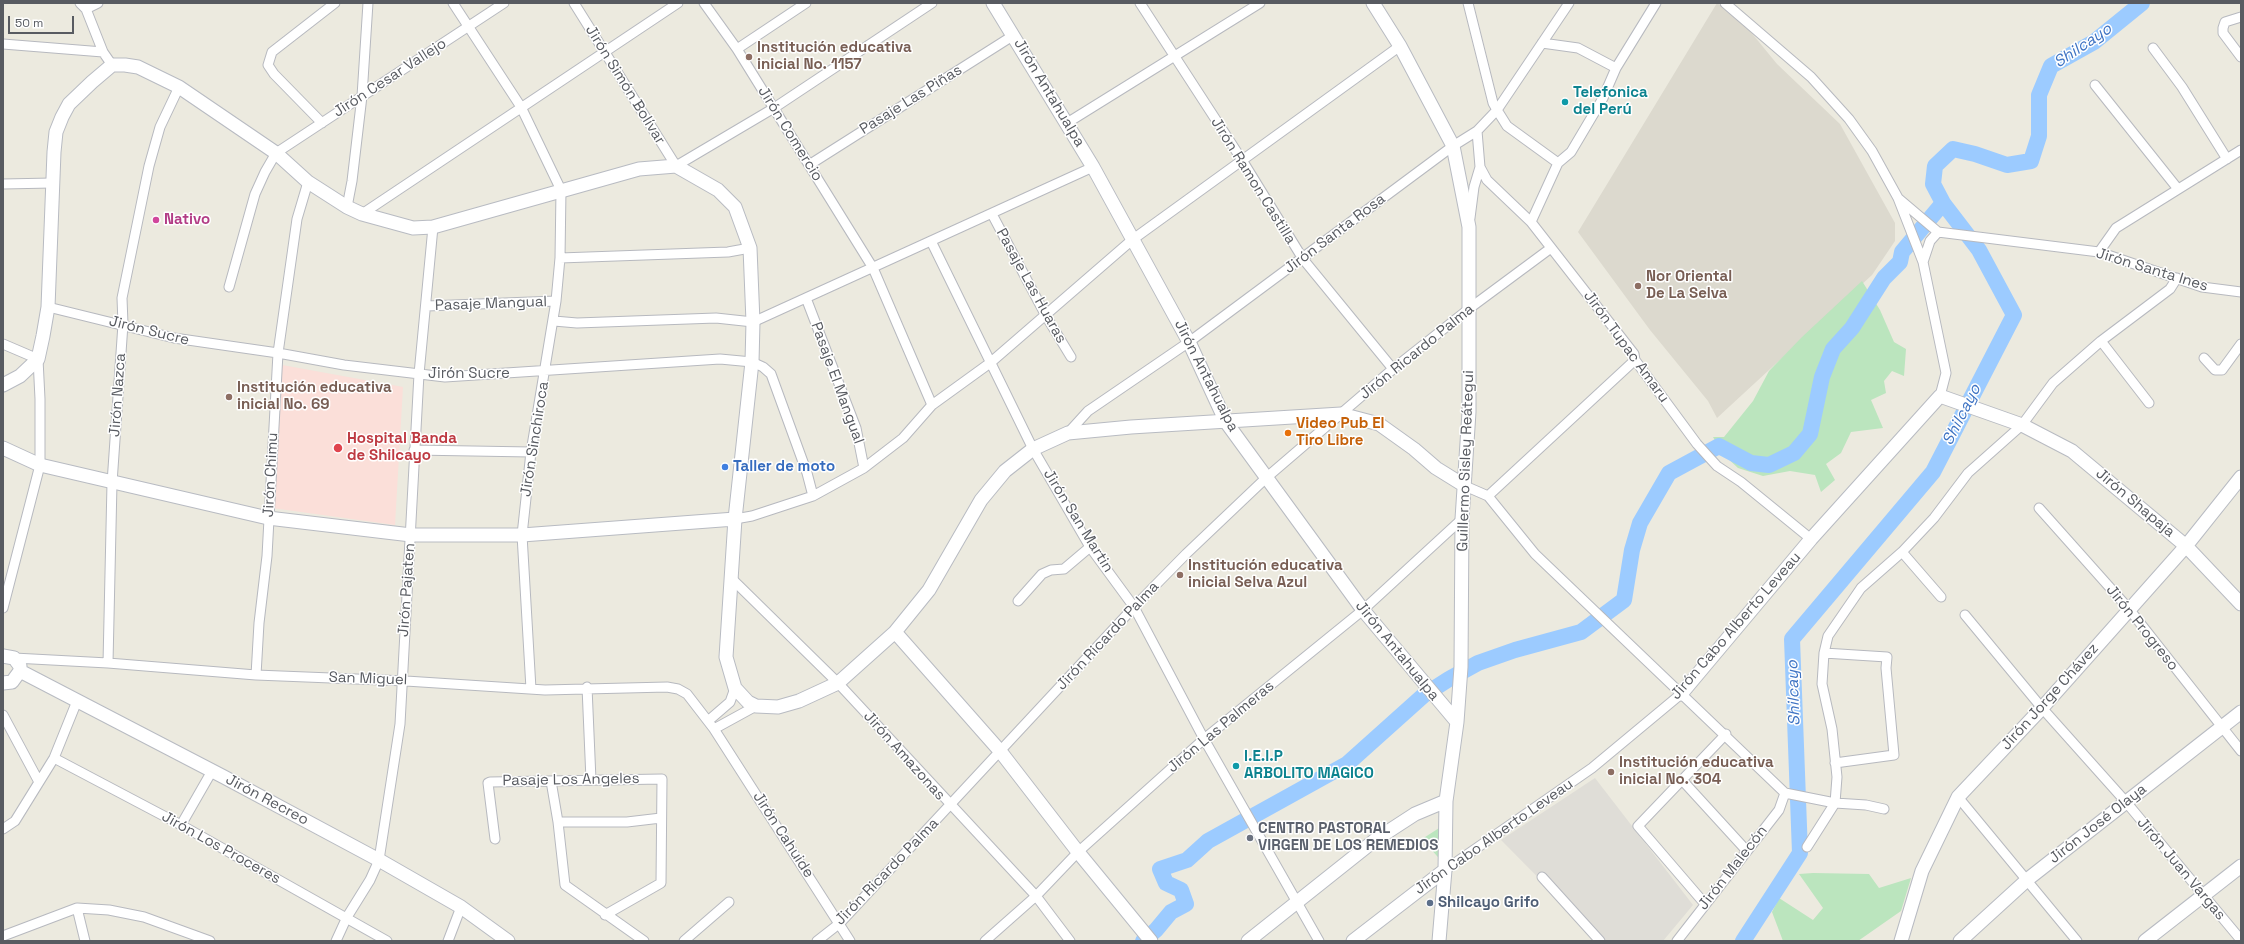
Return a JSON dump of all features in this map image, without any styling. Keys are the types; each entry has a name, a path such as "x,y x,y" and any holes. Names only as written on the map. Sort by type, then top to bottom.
{"street":[{"path":"98,3 83,6 103,52 112,65"},
{"path":"322,123 274,74 268,65 272,52 335,3"},
{"path":"347,207 352,181 362,96 368,3"},
{"path":"453,3 521,107 561,190"},
{"name":"Jirón Cesar Vallejo","path":"276,153 504,3"},
{"name":"Jirón Simón Bolívar","path":"574,3 676,166"},
{"path":"362,214 678,3"},
{"name":"Jirón Comercio","path":"704,3 737,49 873,268 932,405"},
{"path":"737,49 806,3"},
{"path":"3,608 40,465 40,399 38,359 48,307 52,183 56,132 69,104 112,65 138,67 179,87 276,153 308,182 347,207 362,214 413,228 433,227 639,169 676,166 774,108 932,3"},
{"name":"Jirón Antahualpa","path":"993,3 1094,167 1132,240 1189,342 1226,422 1363,610 1425,686 1458,722"},
{"name":"Jirón Ramon Castilla","path":"1140,3 1174,58 1242,160 1302,259 1393,369"},
{"path":"1067,123 1174,58 1260,3"},
{"name":"Guillermo Sisley Reátegui","path":"1373,3 1400,46 1453,146 1469,227 1469,412 1462,519 1461,667 1458,695 1458,722 1446,800 1445,870 1439,941"},
{"path":"1468,3 1493,103 1507,126 1558,163"},
{"name":"Jirón Santa Rosa","path":"1068,433 1088,411 1189,342 1453,146 1476,131 1497,110 1569,3"},
{"path":"1531,222 1558,163 1571,152 1603,98 1616,68 1656,3"},
{"path":"1725,3 1811,77 1848,119 1872,151 1898,198 1923,262 1946,373 1943,397"},
{"path":"2241,17 2226,22 2223,28 2223,33 2241,57"},
{"name":"Pasaje Las Piñas","path":"809,165 1014,35"},
{"path":"1542,43 1578,48 1616,68"},
{"path":"3,44 103,52"},
{"path":"3,448 40,465 112,483 268,518 411,535 522,535 735,519 752,516 813,496 864,468 903,438 932,405 990,363 1132,240 1400,46"},
{"path":"2153,48 2182,87 2226,159"},
{"path":"2095,85 2159,162 2178,189"},
{"name":"Jirón Nazca","path":"108,663 112,483 123,324 122,298 149,166 160,127 179,87"},
{"name":"Jirón Tupac Amaru","path":"1476,131 1480,167 1487,180 1531,222 1634,354 1635,360 1697,444 1717,466 1741,482 1811,539"},
{"path":"2099,252 2116,228 2241,150"},
{"path":"229,287 255,194 276,153"},
{"path":"676,166 718,190 734,207 750,248 753,322 752,362 735,519 726,657 735,688 748,702 756,706 778,707 799,701 838,683 895,632 929,590 981,500 1005,471 1034,449 1068,433 1131,426 1226,422 1341,414 1379,424 1414,449 1436,468 1465,486 1488,496 1536,554 1589,608 1726,734 1785,793 1832,802 1866,805 1884,809"},
{"path":"554,321 577,323 716,318 753,322 1094,167"},
{"path":"1469,227 1474,187 1480,167"},
{"name":"Jirón Chimu","path":"256,675 259,623 267,556 278,353 297,219 308,182"},
{"path":"3,184 52,183"},
{"name":"Jirón Sinchiroca","path":"531,689 522,535 531,452 554,321 560,258 561,190"},
{"path":"1898,198 1938,232 1930,241 1923,262"},
{"name":"Pasaje Las Huaras","path":"992,214 1046,316 1071,357"},
{"name":"Jirón Pajaten","path":"336,941 347,917 370,880 379,860 400,724 401,681 411,535 414,450 419,374 427,306 433,227"},
{"name":"Jirón Santa Ines","path":"1938,232 2099,252 2202,287 2241,292"},
{"name":"Jirón San Martin","path":"931,241 990,363 1034,449 1090,547 1134,607 1204,739 1241,801 1319,941"},
{"path":"560,258 728,252 750,248"},
{"name":"Jirón Ricardo Palma","path":"817,941 840,923 951,806 1134,607 1186,554 1266,478 1393,369 1470,308 1551,248"},
{"path":"1807,847 1832,802 1837,777 1832,729 1822,684 1824,653 1828,636 1860,588 1902,552 1934,518 1968,473 2019,423 2053,384 2101,341 2170,289 2177,278"},
{"name":"Pasaje El Mangual","path":"806,298 856,428 864,468"},
{"name":"Pasaje Mangual","path":"427,306 556,301"},
{"name":"Jirón Sucre","path":"48,307 123,324 174,338 239,349 278,353 344,366 445,377 545,372 720,359 752,362"},
{"path":"2101,341 2149,403"},
{"path":"3,344 38,359"},
{"path":"2204,358 2215,370 2222,370 2241,344"},
{"path":"3,385 20,376 38,359"},
{"path":"1488,496 1635,360"},
{"path":"752,362 763,367 771,374 807,473 813,496"},
{"name":"Jirón Shapaja","path":"1943,397 2019,423 2072,451 2186,546 2241,604"},
{"name":"Jirón Cabo Alberto Leveau","path":"1353,941 1445,870 1592,768 1681,694 1811,539 1943,397"},
{"path":"414,450 531,452"},
{"name":"Jirón Jorge Chávez","path":"1901,941 1922,871 1958,797 2042,708 2186,546 2241,477"},
{"name":"Jirón Progreso","path":"2039,508 2129,609 2221,728 2241,751"},
{"name":"Jirón Las Palmeras","path":"985,941 1036,896 1078,852 1204,739 1363,610 1462,519"},
{"path":"1018,601 1042,574 1052,570 1064,569 1090,547"},
{"path":"1902,552 1941,597"},
{"name":"Jirón Amazonas","path":"731,578 838,683 1036,896 1070,941"},
{"name":"Jirón Juan Vargas","path":"1965,615 2042,708 2126,802 2241,940"},
{"path":"895,632 1000,751 1078,852 1151,941"},
{"path":"1824,653 1887,657 1886,668 1894,755 1835,763"},
{"path":"3,683 12,682 20,671 20,666 9,657"},
{"name":"San Miguel","path":"9,657 108,663 256,675 401,681 531,689 667,687 678,689 687,694 714,729"},
{"name":"Jirón Recreo","path":"20,671 379,860 461,907 508,941"},
{"path":"586,688 592,780"},
{"path":"708,721 730,702 735,688"},
{"path":"3,829 15,821 54,758 77,701"},
{"path":"714,729 756,706"},
{"name":"Jirón José Olaya","path":"1960,941 2028,879 2241,712"},
{"path":"3,715 40,782"},
{"name":"Jirón Cahuide","path":"714,729 840,923 850,941"},
{"path":"1705,904 1638,826 1726,734"},
{"name":"Jirón Los Proceres","path":"54,758 181,825 347,917 387,941"},
{"path":"181,825 212,771"},
{"name":"Pasaje Los Angeles","path":"495,839 488,783 662,779 661,818"},
{"path":"1682,780 1746,850"},
{"path":"551,781 558,822 565,885 605,915 644,941"},
{"name":"Jirón Malecón","path":"1677,941 1746,850 1779,810 1785,793"},
{"path":"1958,797 2028,879 2077,941"},
{"path":"1248,941 1375,840 1415,814 1446,800"},
{"path":"558,822 627,822 661,818 661,883 605,915"},
{"path":"2145,941 2241,866"},
{"path":"1542,876 1600,941"},
{"path":"684,941 729,902"},
{"path":"448,941 461,907"},
{"path":"77,908 85,941"},
{"path":"3,936 77,908 109,910 144,917 210,941"}],"shaded area":[{"path":"1717,3 1741,20 1777,64 1840,124 1895,223 1895,241 1872,275 1717,418 1708,401 1650,330 1578,232"},
{"name":"Hospital Banda de Shilcayo","path":"282,365 403,387 395,525 272,508"},
{"path":"1595,778 1693,905 1663,941 1601,941 1501,840"}],"green space":[{"path":"1862,281 1880,310 1894,342 1906,349 1904,376 1892,371 1884,381 1886,393 1871,400 1883,428 1851,432 1841,453 1826,464 1835,480 1821,492 1815,475 1790,471 1763,476 1738,468 1723,454 1713,437 1724,437 1753,401 1769,371 1802,337"},
{"path":"1447,823 1444,864 1422,839"},
{"path":"1799,874 1869,874 1879,888 1911,878 1901,911 1858,941 1783,941 1772,912 1779,898 1813,920 1823,908"}],"waterway":[{"name":"Shilcayo","path":"1743,941 1800,853 1792,639 1933,472 2014,315 1979,250 1943,203 1933,184 1935,166 1953,149 1975,154 2007,165 2031,161 2039,136 2039,95 2051,66 2094,42 2142,3"},
{"path":"1143,941 1156,930 1171,912 1186,904 1181,890 1166,883 1160,869 1187,860 1208,841 1347,764 1424,695 1449,679 1478,663 1515,650 1581,632 1624,600 1632,550 1640,523 1669,473 1719,446 1751,463 1769,465 1794,453 1810,434 1822,377 1833,349 1852,328 1884,278 1900,262 1902,252 1943,203"}],"place":[{"name":"Institución educativa inicial No. 1157","path":"749,57"},
{"name":"Telefonica del Perú","path":"1565,102"},
{"name":"Nativo","path":"156,220"},
{"name":"Nor Oriental De La Selva","path":"1638,286"},
{"name":"Institución educativa inicial No. 69","path":"229,397"},
{"name":"Video Pub El Tiro Libre","path":"1288,433"},
{"name":"Hospital Banda de Shilcayo","path":"338,448"},
{"name":"Taller de moto","path":"725,467"},
{"name":"Institución educativa inicial Selva Azul","path":"1180,575"},
{"name":"I.E.I.P ARBOLITO MAGICO","path":"1236,766"},
{"name":"Institución educativa inicial No. 304","path":"1611,772"},
{"name":"CENTRO PASTORAL VIRGEN DE LOS REMEDIOS","path":"1250,838"},
{"name":"Shilcayo Grifo","path":"1430,903"}]}
